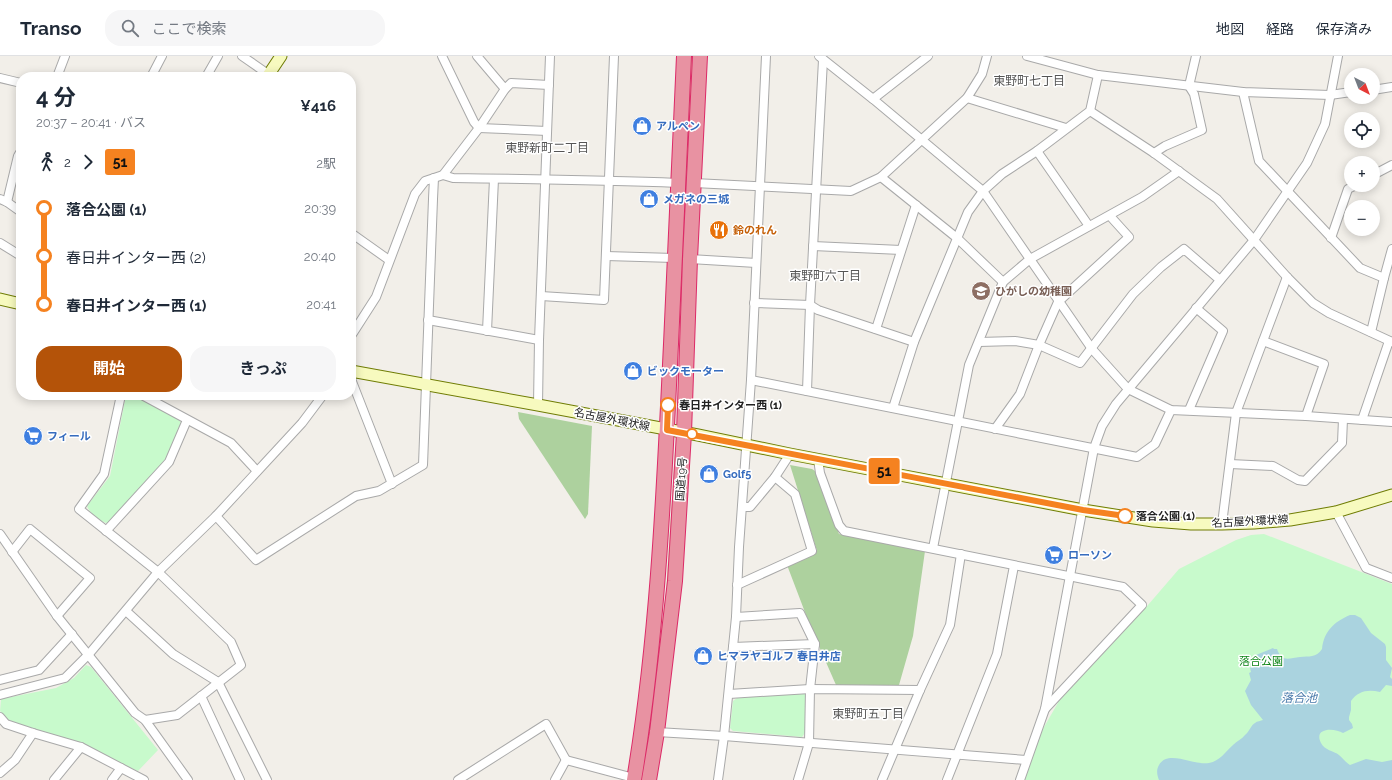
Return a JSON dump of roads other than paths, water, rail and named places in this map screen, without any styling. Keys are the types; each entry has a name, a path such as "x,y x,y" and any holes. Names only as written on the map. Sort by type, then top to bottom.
{"highway":[{"name":"国道19号","path":"634,779 642,730 658,580 667,430 684,56"},
{"name":"国道19号","path":"649,780 657,732 675,581 684,433 690,259 700,56"}],"main road":[{"path":"271,72 281,56"},
{"path":"0,299 16,303"},
{"name":"名古屋外環状線","path":"356,372 538,404 747,446 1083,510 1153,521 1191,524 1222,524 1290,520 1336,512 1392,496"}],"street":[{"path":"59,72 65,56"},
{"path":"154,72 162,56"},
{"path":"209,72 218,56"},
{"path":"242,56 263,72"},
{"path":"442,56 474,122 479,128 547,131"},
{"path":"477,56 505,89"},
{"path":"538,404 539,340 550,56"},
{"path":"541,296 604,300 614,56"},
{"path":"718,780 736,617 752,380 759,187 766,56"},
{"path":"873,99 928,56"},
{"path":"694,183 851,191 881,177 967,98 982,74 987,56"},
{"path":"1027,56 1098,75 1189,86 1243,92 1330,95 1344,93"},
{"path":"1154,154 1165,146 1202,130 1194,94 1189,86 1196,56"},
{"path":"1020,780 1045,709 1094,448 1102,426 1128,389 1254,240 1307,163 1325,124 1338,56"},
{"path":"821,58 873,99 983,191 1058,302 1092,349 1128,389 1171,410 1306,416 1392,422"},
{"path":"807,391 821,58"},
{"path":"893,408 914,342 968,212 983,191 1002,174 1037,151 1090,111 1098,75"},
{"path":"0,78 16,81"},
{"path":"356,327 376,297 415,194 425,181 443,175 479,128 510,83 549,85"},
{"path":"1380,89 1392,88"},
{"path":"1243,92 1259,161 1360,268 1384,278"},
{"path":"967,98 1066,128"},
{"path":"1090,111 1179,171 1217,199 1313,304 1391,342 1362,420"},
{"path":"1037,151 1089,226"},
{"path":"16,162 4,200 16,208"},
{"path":"1380,171 1392,165"},
{"path":"933,548 969,366 1003,282 1030,259 1142,198 1179,171"},
{"path":"443,175 453,178 609,180 678,183"},
{"path":"881,177 957,238 1003,282"},
{"path":"216,516 256,560 356,496 379,491 423,465 434,178"},
{"path":"487,331 494,179"},
{"path":"1331,238 1347,192"},
{"path":"876,329 916,205"},
{"path":"995,429 1020,394 1058,302 1129,237 1110,216"},
{"path":"356,237 389,260"},
{"path":"0,243 16,253"},
{"path":"814,246 901,250"},
{"path":"979,342 1015,341 1039,345 1080,363 1132,294 1161,267 1184,249 1220,280"},
{"path":"1372,332 1392,249"},
{"path":"606,256 674,258"},
{"path":"690,259 756,263"},
{"path":"1222,524 1236,413 1287,276"},
{"path":"754,303 810,305 818,310 914,342"},
{"path":"1189,410 1223,331 1196,308"},
{"path":"428,320 539,340"},
{"path":"1264,341 1324,364 1306,416"},
{"path":"752,380 1138,457 1155,444 1171,410"},
{"path":"356,392 392,484"},
{"path":"120,400 104,474 78,509 158,572 231,642 241,665 177,715 145,720"},
{"path":"151,400 230,443 257,471"},
{"path":"0,695 65,678 126,611 158,572 216,516 302,423 319,400"},
{"path":"1230,464 1273,466 1298,480 1305,480 1342,442 1343,419"},
{"path":"106,531 169,462 187,420"},
{"path":"743,507 750,507 775,477 790,454"},
{"path":"818,459 820,473 839,525 844,531 1123,587 1142,605 1045,709"},
{"path":"737,585 812,551 795,494 775,477"},
{"path":"1336,512 1366,568 1392,578"},
{"path":"12,552 30,529 90,578 58,616"},
{"path":"0,534 58,616 135,713 145,720 188,780"},
{"path":"882,780 920,690 950,625 961,554"},
{"path":"947,780 997,654 1014,566"},
{"path":"126,611 173,654 218,682 267,780"},
{"path":"736,617 800,613 815,644 810,689 808,743 798,780"},
{"path":"0,680 39,670 72,634"},
{"path":"733,648 815,644"},
{"path":"728,694 810,689 920,690"},
{"path":"201,696 240,780"},
{"path":"0,717 6,724 81,747 144,780"},
{"path":"458,780 546,724 566,760 634,779"},
{"path":"657,732 1026,760"},
{"path":"0,773 14,760 33,733"},
{"path":"54,780 81,747"},
{"path":"555,780 566,760"},
{"path":"112,780 121,768"}],"water":[{"name":"落合池","path":"1350,615 1355,615 1361,618 1371,633 1385,644 1386,660 1392,668 1390,677 1392,679 1392,686 1386,685 1380,692 1367,691 1357,695 1351,701 1349,717 1353,728 1343,733 1335,730 1322,731 1319,738 1324,747 1339,755 1350,765 1366,759 1382,762 1392,760 1392,780 1159,780 1157,769 1163,760 1175,758 1203,763 1213,762 1242,738 1254,724 1263,720 1251,705 1245,691 1251,680 1249,673 1251,672 1250,668 1259,664 1256,655 1273,648 1277,649 1281,656 1286,659 1315,655 1322,649 1325,637 1331,628 1339,621"}],"place":[{"name":"アルペン","path":"642,126"},
{"name":"メガネの三城","path":"649,199"},
{"name":"鈴のれん","path":"719,230"},
{"name":"ひがしの幼稚園","path":"981,291"},
{"name":"ビックモーター","path":"633,371"},
{"name":"春日井インター西 (1)","path":"668,405"},
{"name":"フィール","path":"33,436"},
{"name":"Golf5","path":"709,474"},
{"name":"落合公園 (1)","path":"1125,516"},
{"name":"ローソン","path":"1054,555"},
{"name":"ヒマラヤゴルフ 春日井店","path":"703,656"}],"district":[{"name":"東野町七丁目","path":"1029,81"},
{"name":"東野新町二丁目","path":"547,148"},
{"name":"東野町六丁目","path":"825,276"},
{"name":"東野町五丁目","path":"868,714"}],"park label":[{"name":"落合公園","path":"1261,661"}]}
